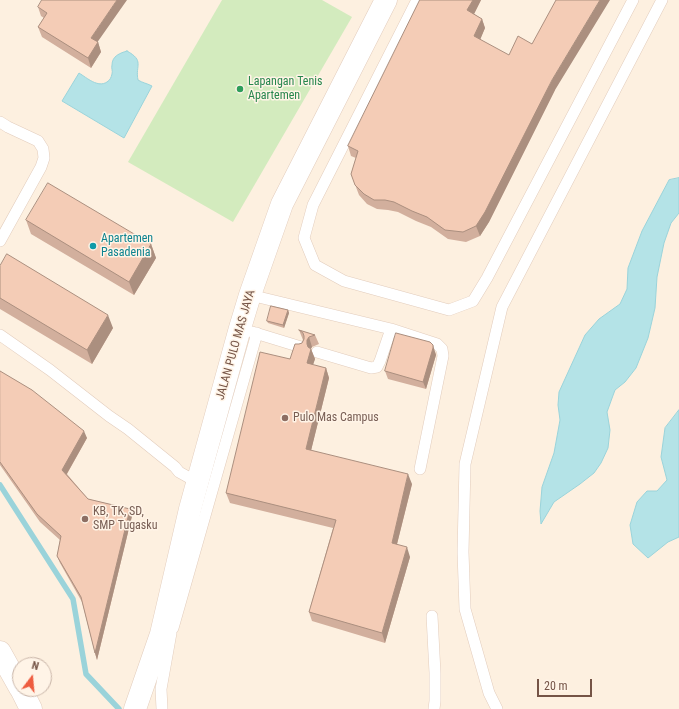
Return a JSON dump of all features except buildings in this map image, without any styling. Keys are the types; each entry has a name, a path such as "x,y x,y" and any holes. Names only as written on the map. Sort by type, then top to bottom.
{"street":[{"name":"JALAN PULO MAS JAYA","path":"135,709 166,633 190,509 197,482 249,330 250,295 282,204 386,0"},
{"path":"0,652 12,674"},
{"path":"25,697 31,709"}],"lane":[{"path":"417,0 313,205 304,238 315,265 344,281 449,310 473,301 487,278 633,0"},
{"path":"497,709 489,694 465,609 463,552 465,464 502,307 662,0"},
{"path":"0,122 38,141 44,149 44,158 41,167 0,242"},
{"path":"250,295 391,329 437,344 442,349 443,356 420,469"},
{"path":"317,352 370,368 377,367 391,329"},
{"path":"162,709 161,689 166,633 249,330 301,347"},
{"path":"0,335 50,370 128,429 175,467 179,472 197,482"},
{"path":"432,616 435,673 434,709"}],"green space":[{"name":"Lapangan Tenis Apartemen","path":"222,0 322,0 352,17 233,222 128,162"}],"water":[{"path":"127,51 138,61 138,80 152,86 124,138 62,101 79,73 96,83 104,84 108,81 112,74 113,59 119,54"},
{"path":"679,178 679,213 671,223 664,243 657,277 655,308 648,338 636,368 625,382 615,390 607,412 610,430 608,448 601,463 594,473 554,502 541,524 540,511 542,487 554,453 560,420 558,405 559,392 585,335 599,319 620,304 627,289 628,268 642,231 669,180"},
{"path":"679,410 679,537 668,542 648,558 633,544 630,525 637,502 647,491 657,491 667,480 661,457 665,428"}],"waterway":[{"path":"0,485 73,599 86,674 119,709"}],"place":[{"name":"Lapangan Tenis Apartemen","path":"240,89"},
{"name":"Apartemen Pasadenia","path":"93,246"},
{"name":"Pulo Mas Campus","path":"285,418"},
{"name":"KB, TK, SD, SMP Tugasku","path":"85,519"}]}
